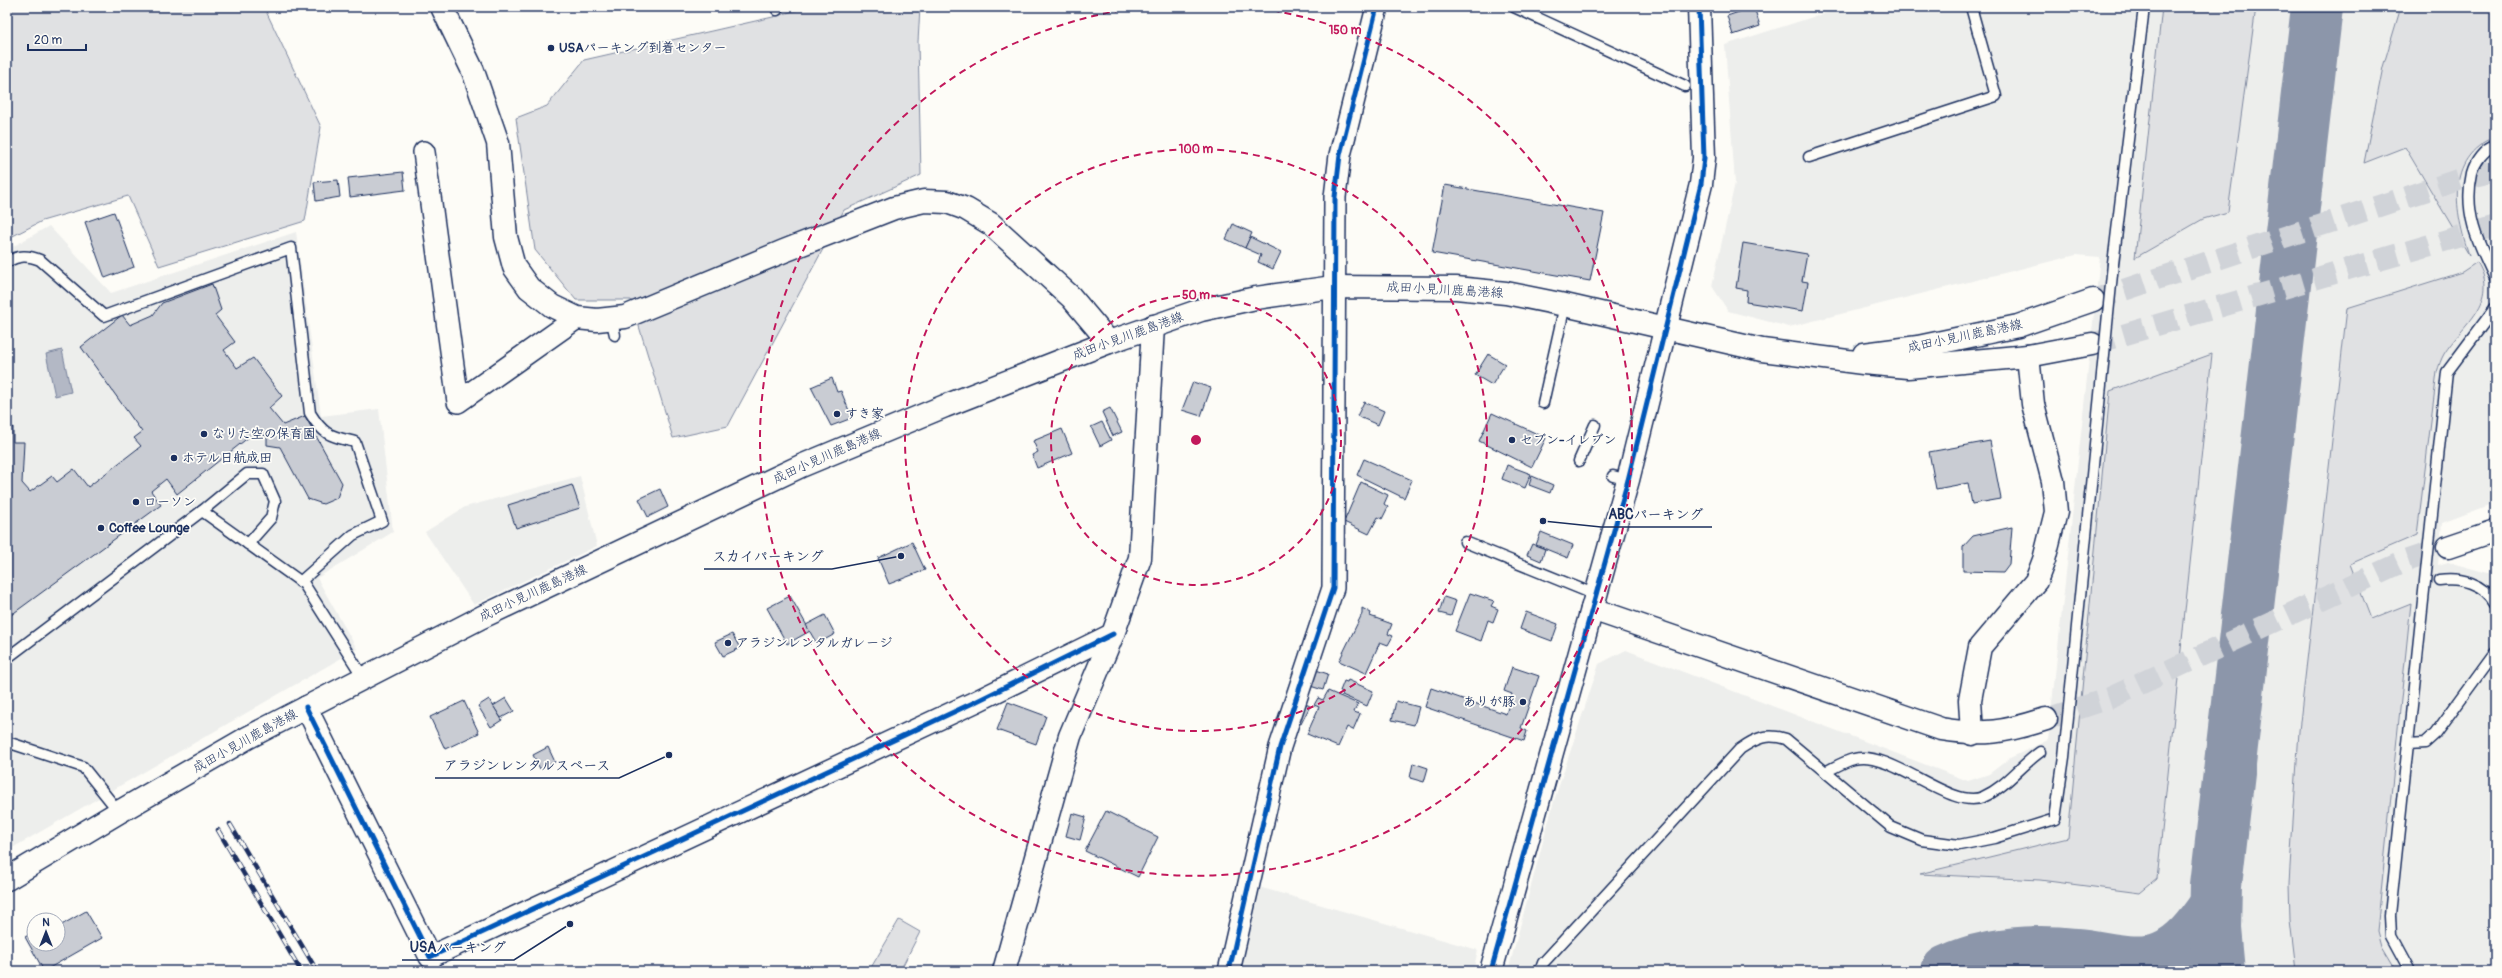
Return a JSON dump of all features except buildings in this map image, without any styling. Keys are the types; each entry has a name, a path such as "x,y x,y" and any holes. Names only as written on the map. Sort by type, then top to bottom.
{"street":[{"path":"442,7 473,71 498,143 506,237 514,267 534,292 552,306 577,318 597,320 613,327 625,317 784,251 894,208 924,201 953,204 966,209 991,224 1071,297 1109,342"},
{"path":"1229,971 1280,748 1333,588 1332,287 1335,197 1340,155 1377,7"},
{"path":"1491,971 1594,602 1621,478 1667,329 1701,184 1704,158 1699,7"},
{"path":"424,152 458,402 577,318"},
{"name":"成田小見川鹿島港線","path":"7,879 119,812 306,707 482,617 801,466 945,406 1109,342 1201,310 1256,298 1332,287 1456,288 1506,293 1565,304 1762,350 1908,367 2028,356 2092,344"},
{"name":"成田小見川鹿島港線","path":"1833,358 1918,347 2018,326 2093,300"},
{"path":"1004,971 1070,736 1113,634 1140,558 1153,326"},
{"path":"1972,734 1970,700 1980,647 2036,581 2044,560 2056,512 2053,481 2033,404 2028,356"},
{"path":"2448,547 2495,531"},
{"path":"1594,602 1941,729 1972,734 2011,730 2046,719"},
{"path":"306,707 434,964 1113,634"}],"lane":[{"path":"1514,7 1685,86"},
{"path":"1809,157 1996,96 1971,7"},
{"path":"1540,971 1543,963 1746,745 1757,738 1773,735 1786,739 1827,771 1891,827 1922,840 1959,845 1994,838 2055,819 2064,757 2113,264 2144,7"},
{"path":"2495,146 2489,148 2474,164 2468,190 2470,216 2482,252 2495,278"},
{"path":"7,262 14,257 28,255 40,260 104,316 291,248 310,413 320,428 329,436 355,442 382,521 353,535 300,582"},
{"path":"1543,403 1565,304"},
{"path":"2410,971 2391,936 2390,915 2447,372 2495,308"},
{"path":"1579,461 1595,425"},
{"path":"7,658 202,512 247,474 263,474 275,501 271,518 248,544"},
{"path":"202,512 304,584 363,677"},
{"path":"1465,542 1594,602"},
{"path":"2439,580 2452,578 2479,586 2490,594 2495,603"},
{"path":"2408,744 2425,743 2435,734 2495,652"},
{"path":"7,742 83,767 119,812"},
{"path":"1827,771 1856,758 1882,761 1962,800 1982,798 2005,784 2026,762 2040,752"}],"shaded area":[{"path":"7,7 264,7 321,127 305,221 159,266 128,196 42,221 7,239"},
{"path":"807,7 920,7 918,42 921,175 844,210 728,426 673,438 631,300 576,300 535,250 516,118 547,106 584,60 773,17"},
{"path":"1844,7 2495,7 2495,503 2442,523 2438,565 2448,562 2495,575 2495,971 1508,971 1554,801 1599,664 1626,650 1968,781 1989,774 2010,758 2048,740 2100,257 2076,255 1789,327 1728,311 1712,286 1735,183 1725,45"},
{"path":"2162,7 2256,7 2228,212 2203,219 2135,258"},
{"path":"2401,7 2495,7 2495,137 2479,146 2467,158 2461,172 2458,188 2460,221 2469,255 2405,147 2364,163 2383,67"},
{"name":"ホテル日航成田","path":"49,226 111,293 296,232 321,416 379,409 393,532 317,578 357,649 7,851 7,250"},
{"path":"2477,262 2483,276 2485,289 2482,301 2477,312 2444,354 2437,372 2417,535 2350,564 2371,619 2411,603 2377,931 2381,946 2396,971 2296,971 2290,920 2289,883 2299,731 2347,308 2462,272"},
{"path":"62,350 71,392 55,396 46,354"},
{"path":"2212,354 2157,879 2140,893 2040,880 1919,874 2068,838 2110,391"},
{"path":"580,476 597,546 474,605 425,532 465,507"},
{"path":"1255,886 1478,950 1473,971 1235,971"},
{"path":"899,920 920,932 900,971 869,971"}],"taxiway":[{"path":"2219,971 2215,928 2216,885 2317,7"},
{"path":"1947,971 1994,956 2026,952 2087,955 2131,961 2153,960 2171,953 2186,942 2215,906"}],"tunnel":[{"path":"2093,300 2461,179 2495,171"},
{"path":"2092,344 2495,226"},
{"path":"2046,719 2110,698 2400,563 2448,547"}],"railway":[{"path":"230,824 317,971"},
{"path":"218,830 301,971"}],"cycle path":[{"path":"1229,971 1280,747 1333,588 1335,197 1340,155 1377,7"},
{"path":"1491,971 1628,480 1701,184 1704,158 1699,7"},
{"path":"306,707 430,957 975,702 1113,634"}],"place":[{"name":"USAパーキング到着センター","path":"551,48"},
{"name":"すき家","path":"837,414"},
{"name":"なりた空の保育園","path":"204,434"},
{"name":"セブン-イレブン","path":"1512,440"},
{"name":"ホテル日航成田","path":"174,458"},
{"name":"ローソン","path":"136,502"},
{"name":"ABCパーキング","path":"1543,521"},
{"name":"Coffee Lounge","path":"101,528"},
{"name":"スカイパーキング","path":"901,556"},
{"name":"アラジンレンタルガレージ","path":"728,643"},
{"name":"ありが豚","path":"1523,702"},
{"name":"アラジンレンタルスペース","path":"669,755"},
{"name":"USAパーキング","path":"570,924"}]}
